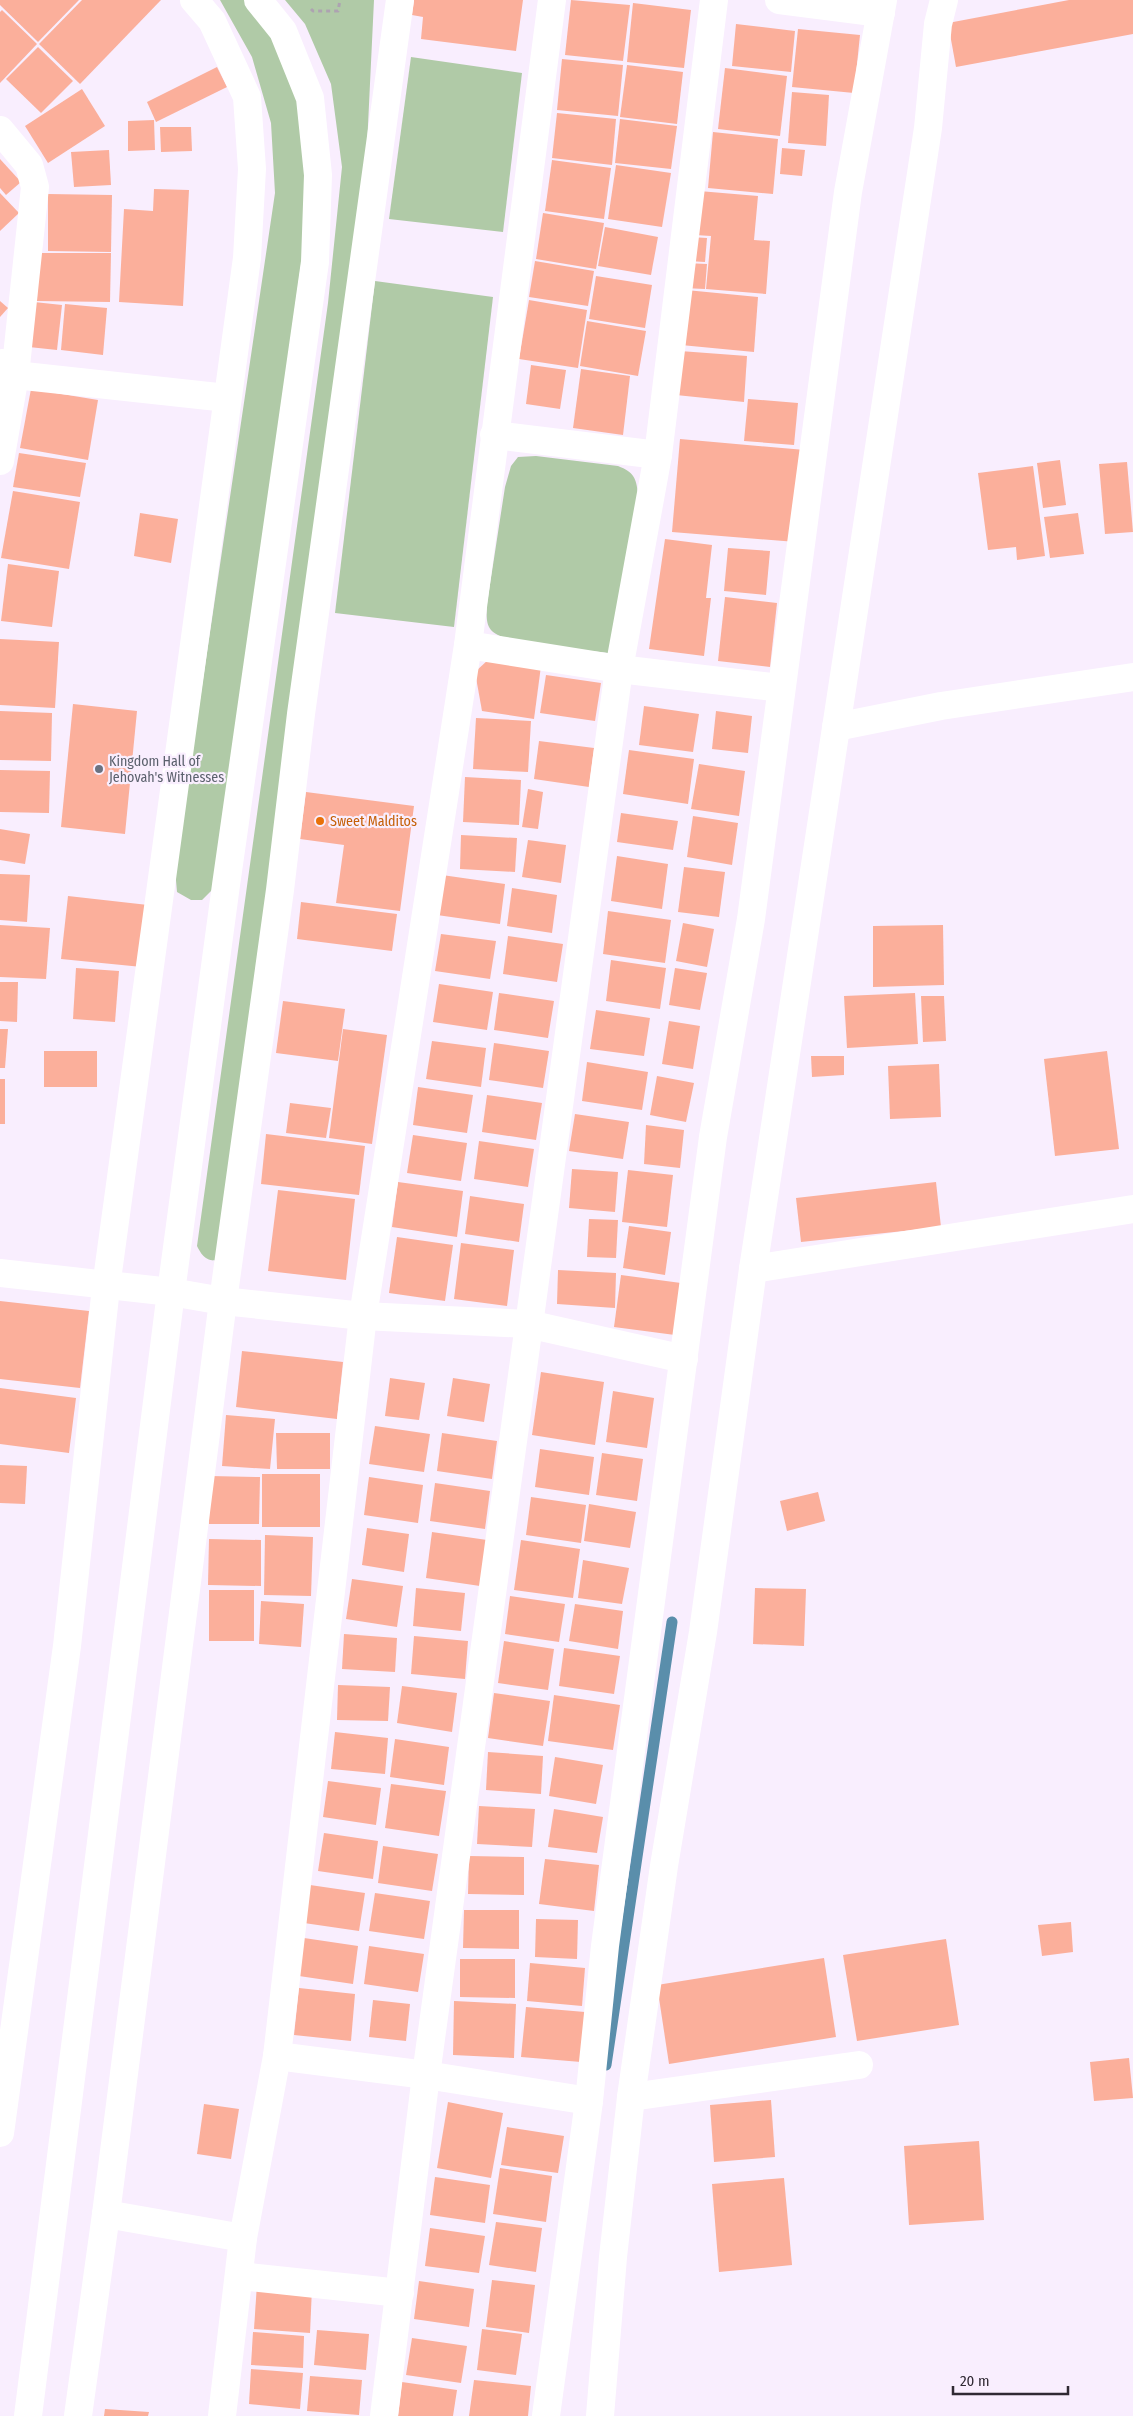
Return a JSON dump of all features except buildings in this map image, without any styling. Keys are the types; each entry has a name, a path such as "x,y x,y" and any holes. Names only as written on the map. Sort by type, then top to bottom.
{"street":[{"path":"0,2133 67,1646 106,1286 247,258 252,169 247,97 212,21 194,0"},
{"path":"28,2416 171,1292 226,885 315,262 318,175 310,98 284,31 258,0"},
{"path":"78,2416 106,2214 223,1301 400,0"},
{"path":"222,2416 244,2238 276,2056 363,1316 468,645 552,0"},
{"path":"384,2416 426,2075 619,669 658,455 714,0"},
{"path":"546,2416 588,2101 605,1946 713,1136 751,919 848,192 882,7 779,0"},
{"path":"600,2416 613,2257 631,2098 664,1866 703,1632 753,1269 928,128 938,24 944,0"},
{"path":"0,130 29,164 35,187 7,368 0,461"},
{"path":"7,368 227,398"},
{"path":"494,436 658,455"},
{"path":"468,645 619,669 781,688"},
{"path":"836,727 941,706 1133,677"},
{"path":"753,1269 1133,1209"},
{"path":"0,1273 171,1292 223,1301 363,1316 528,1324 684,1359"},
{"path":"276,2056 426,2075 588,2101"},
{"path":"631,2098 859,2065"},
{"path":"106,2214 244,2238"},
{"path":"240,2276 400,2292"}],"path":[{"path":"309,5 313,11 338,11 340,0"}],"green space":[{"path":"220,0 253,0 302,101 306,159 305,236 214,888 202,900 191,900 177,892 175,869 275,193 271,123 252,57"},
{"path":"285,0 374,0 366,167 221,1261 216,1261 206,1258 197,1246 328,303 342,167 331,84 305,24"},
{"path":"411,57 522,73 503,232 389,219"},
{"path":"375,281 493,297 454,627 335,613"},
{"path":"536,456 618,466 631,473 635,479 638,493 615,645 608,653 511,640 498,635 491,630 488,624 487,604 505,487 511,466 518,457"}],"waterway":[{"path":"606,2065 672,1622"}],"place":[{"name":"Kingdom Hall of Jehovah's Witnesses","path":"99,769"},
{"name":"Sweet Malditos","path":"320,821"}]}
